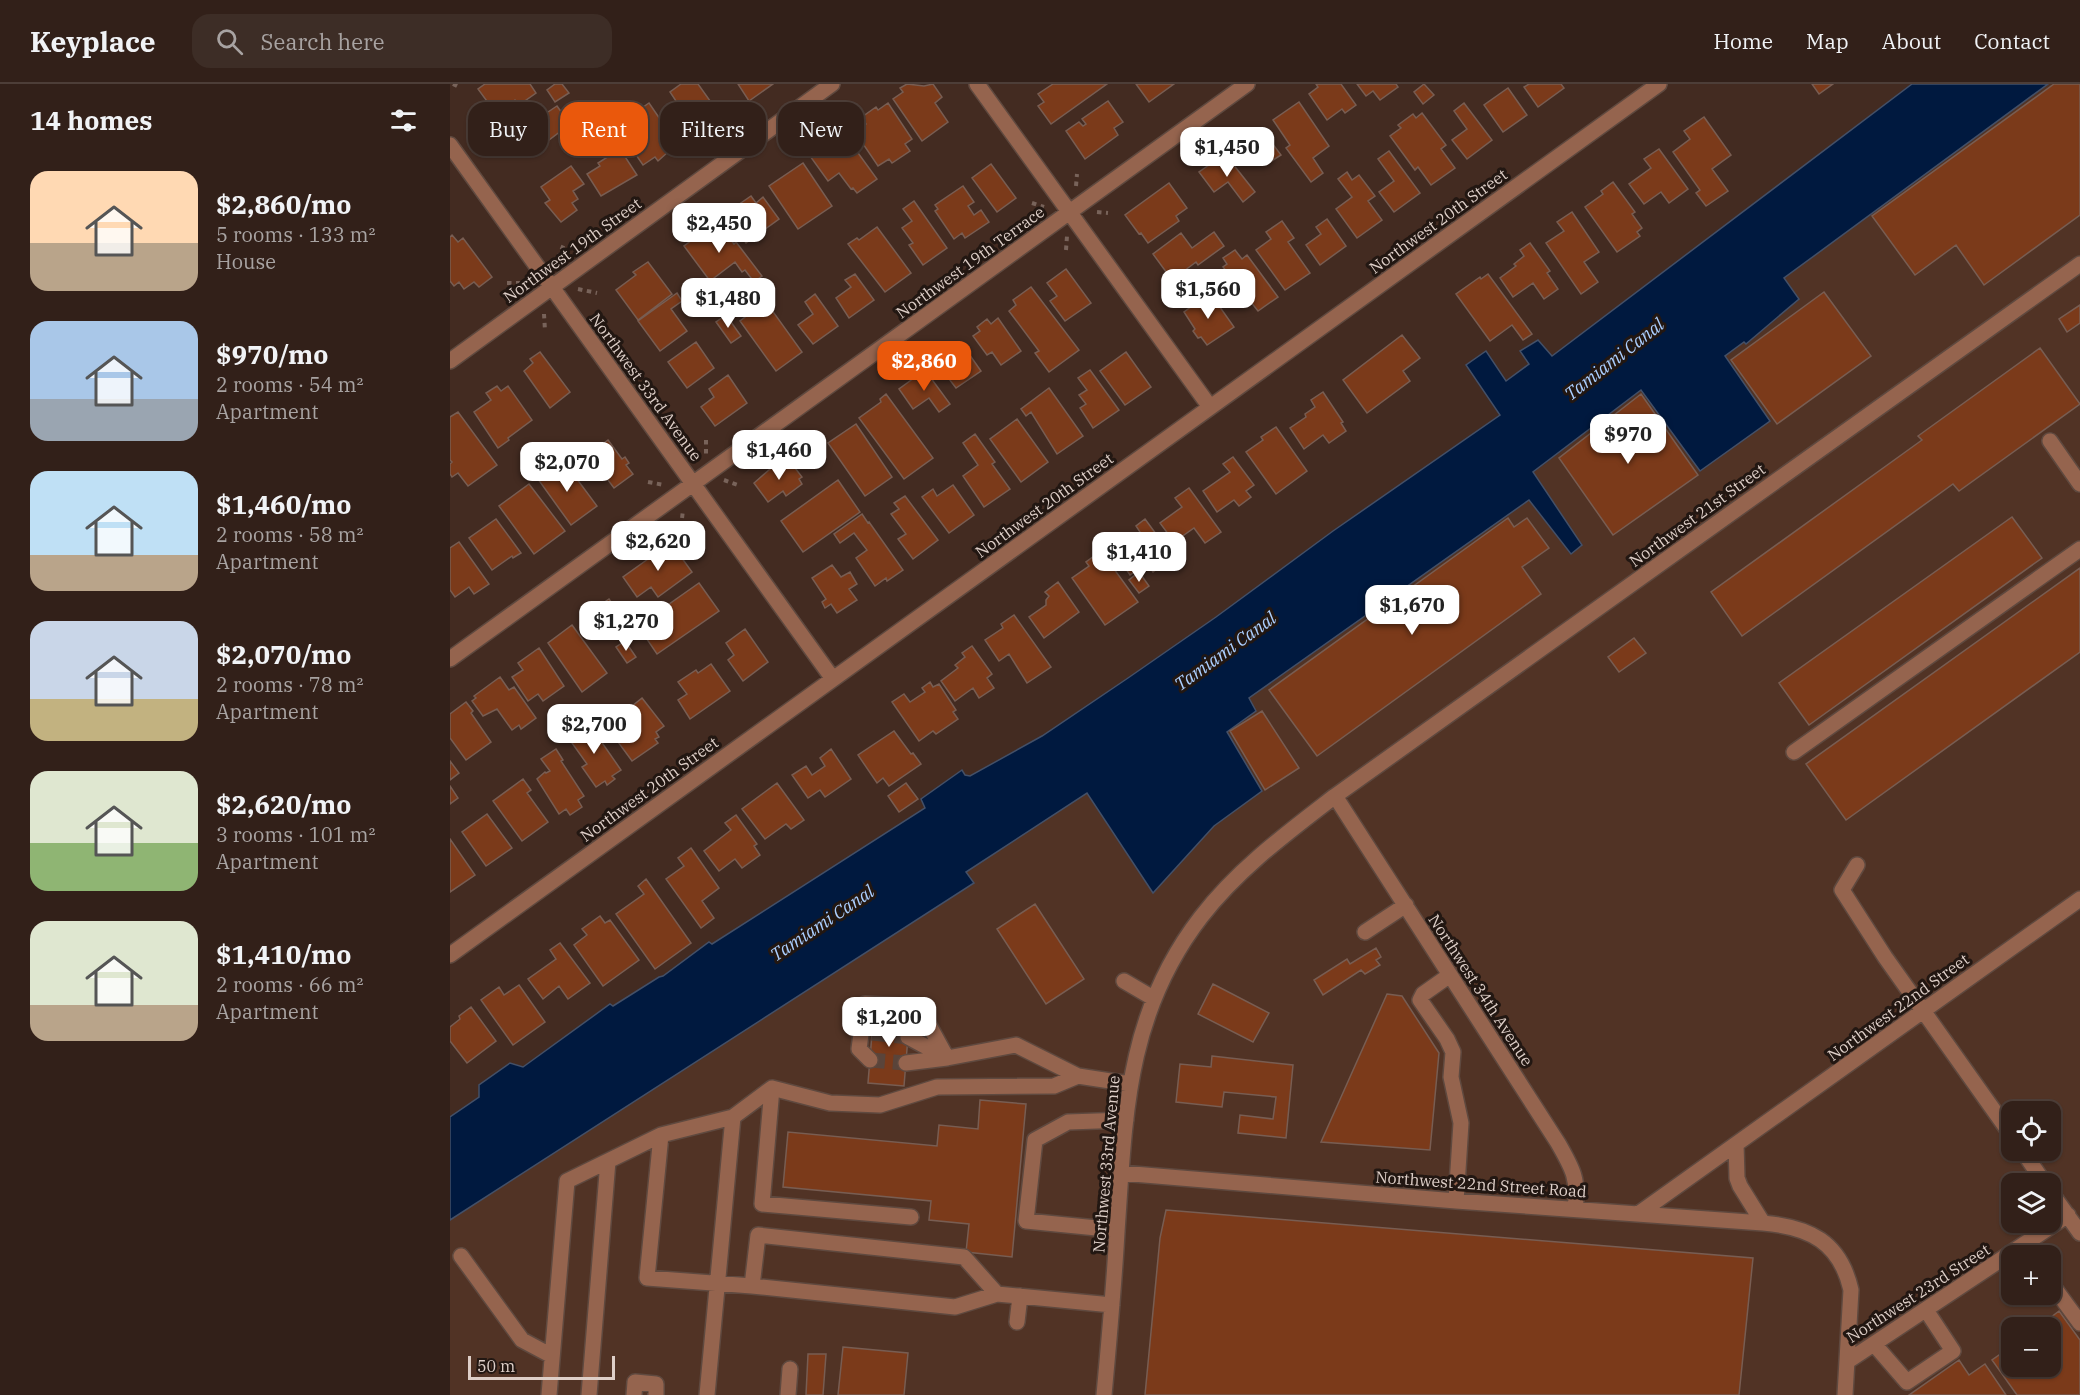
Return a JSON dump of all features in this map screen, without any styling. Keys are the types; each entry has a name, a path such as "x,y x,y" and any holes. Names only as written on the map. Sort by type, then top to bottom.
{"street":[{"name":"Northwest 19th Street","path":"450,361 832,84"},
{"path":"977,84 1210,407"},
{"name":"Northwest 19th Terrace","path":"450,659 1247,84"},
{"name":"Northwest 20th Street","path":"450,955 1659,84"},
{"name":"Northwest 33rd Avenue","path":"450,145 833,679"},
{"name":"Northwest 21st Street","path":"1335,796 2080,264"},
{"path":"2050,441 2079,481"},
{"path":"1794,752 2080,549"},
{"name":"Northwest 33rd Avenue","path":"1104,1395 1130,1084 1139,1042 1153,998 1184,941 1212,903 1256,858 1335,796"},
{"name":"Northwest 34th Avenue","path":"1335,796 1568,1161 1578,1190 1575,1209"},
{"path":"1857,865 1842,890 1885,957 2001,1120"},
{"name":"Northwest 22nd Street","path":"1638,1214 2080,899"},
{"path":"1365,932 1406,905"},
{"path":"1450,975 1423,994 1420,1000 1447,1039 1453,1052 1451,1077 1461,1123 1456,1201"},
{"path":"1124,981 1153,998"},
{"path":"870,1060 859,1049 866,1033 865,1004 919,1007 947,1058"},
{"path":"908,1036 947,1058"},
{"path":"906,1063 1016,1045 1078,1076 1130,1084"},
{"path":"772,1088 830,1103 880,1105 937,1087 1054,1086 1078,1076"},
{"path":"549,1395 567,1181 661,1135 733,1117 772,1088"},
{"path":"772,1088 762,1204 911,1217"},
{"path":"707,1395 733,1117"},
{"path":"1117,1230 1026,1221 1035,1140 1068,1122 1126,1120"},
{"path":"661,1135 647,1278 752,1286 955,1307 997,1294 1112,1305"},
{"path":"1736,1144 1737,1178 1763,1223"},
{"path":"590,1395 608,1161"},
{"name":"Northwest 22nd Street Road","path":"1121,1173 1456,1201 1763,1223 1802,1229 1821,1239 1832,1249 1847,1275 1851,1290 1848,1361"},
{"path":"2061,1206 2080,1233"},
{"name":"Northwest 23rd Street","path":"1848,1361 2068,1215"},
{"path":"752,1286 758,1235 964,1257 997,1294"},
{"path":"461,1256 522,1340 552,1356"},
{"path":"2061,1295 2077,1314"},
{"path":"1017,1322 1020,1296"},
{"path":"1874,1344 1907,1382 1953,1351 1926,1310"},
{"path":"1845,1395 1848,1361"},
{"path":"788,1395 790,1369"},
{"path":"634,1395 635,1382 656,1384 656,1395"}],"path":[{"path":"453,84 459,87"},
{"path":"1076,186 1077,174"},
{"path":"1032,203 1045,207"},
{"path":"1095,212 1108,213"},
{"path":"1066,250 1067,236"},
{"path":"558,258 564,244"},
{"path":"507,283 523,283"},
{"path":"578,289 597,293"},
{"path":"544,314 545,331"},
{"path":"706,440 706,458"},
{"path":"722,479 738,485"},
{"path":"648,482 665,485"},
{"path":"681,527 683,510"}],"shaded area":[{"path":"2048,84 2080,84 2080,1395 450,1395 450,1220 973,884 965,872 1087,793 1153,893 1214,826 1262,791 1227,732 1256,711 1248,698 1529,499 1571,553 1582,546 1533,473 1642,389 1700,470 1769,421 1725,356 1799,300 1784,278"}],"water":[{"name":"Tamiami Canal","path":"1912,84 2048,84 1784,278 1799,299 1746,344 1744,342 1725,356 1770,421 1700,471 1641,390 1533,472 1582,545 1571,554 1529,500 1249,698 1256,711 1227,732 1262,791 1214,826 1153,893 1087,793 966,872 974,883 450,1220 450,1117 479,1097 479,1085 510,1063 523,1067 610,1004 613,1006 663,976 709,942 712,944 925,808 921,799 962,770 965,775 970,776 1042,736 1216,617 1333,531 1500,415 1466,365 1486,351 1506,381 1529,364 1520,351 1538,340 1552,356"}],"building":[{"path":"485,84 530,84 536,93 523,102 515,100 512,102 488,102 478,89"},
{"path":"555,84 562,84 569,93 555,102 547,90"},
{"path":"681,84 698,84 711,102 677,102 670,92"},
{"path":"738,84 773,84 749,101"},
{"path":"907,84 924,86 933,84 942,97 935,103 948,122 922,141 893,99 903,92 900,88"},
{"path":"1053,84 1107,84 1051,124 1038,106 1044,102 1038,94"},
{"path":"1136,84 1174,84 1149,102"},
{"path":"1316,84 1341,84 1356,105 1345,113 1342,109 1327,120 1309,94 1318,87"},
{"path":"1357,84 1396,84 1398,87 1380,100 1373,91 1366,96"},
{"path":"1424,84 1434,95 1423,104 1414,92"},
{"path":"1529,84 1561,84 1564,88 1538,107 1524,87"},
{"path":"1812,84 1833,84 1819,94"},
{"path":"2054,84 2080,84 2080,215 1984,285 1956,245 1915,275 1872,216"},
{"path":"1508,88 1527,115 1503,132 1484,105"},
{"path":"1108,101 1123,122 1114,128 1118,135 1085,159 1066,131 1079,122 1083,126 1086,124 1082,119"},
{"path":"1299,102 1329,146 1313,158 1323,173 1311,182 1286,148 1290,145 1273,120"},
{"path":"888,103 912,139 905,144 910,151 892,163 889,159 878,166 864,145 864,125 866,124 864,116 876,107 878,110"},
{"path":"1464,103 1492,140 1467,159 1452,140 1467,129 1454,111"},
{"path":"648,104 660,119 660,156 664,156 658,161 655,157 643,165 637,156 648,156"},
{"path":"557,106 560,110 560,132 549,140 548,139 548,112"},
{"path":"1422,113 1446,145 1441,149 1455,168 1431,185 1418,167 1415,170 1390,136 1401,128 1398,125 1413,114 1416,118"},
{"path":"1704,117 1731,155 1712,169 1728,191 1706,206 1696,193 1700,190 1673,152 1690,139 1684,131"},
{"path":"1261,128 1281,155 1270,162 1265,155 1251,165 1236,146"},
{"path":"1659,149 1688,189 1669,203 1661,192 1644,204 1629,184 1651,168 1644,159"},
{"path":"1389,151 1420,193 1394,212 1379,192 1394,181 1378,159"},
{"path":"1225,154 1255,192 1243,202 1228,182 1214,192 1199,172"},
{"path":"609,156 625,156 637,175 601,196 587,174 600,166 598,163"},
{"path":"810,156 860,156 877,179 857,193 839,173 828,181"},
{"path":"803,163 832,206 798,229 769,186"},
{"path":"991,164 1016,198 997,212 972,178"},
{"path":"571,166 584,184 573,191 578,199 572,203 577,210 561,222 545,203 550,200 541,187"},
{"path":"1347,172 1352,180 1359,175 1375,196 1368,201 1382,220 1357,238 1336,209 1352,197 1338,179"},
{"path":"1613,182 1635,212 1632,214 1642,228 1637,232 1640,236 1617,252 1585,207 1603,194 1601,191"},
{"path":"1169,183 1187,208 1176,216 1179,221 1148,243 1125,215"},
{"path":"963,186 974,202 968,206 974,215 981,210 989,222 965,238 962,233 954,239 935,211 938,209 935,205"},
{"path":"751,196 756,203 763,197 779,219 746,243 725,214"},
{"path":"914,201 947,248 923,265 909,245 913,243 902,228 912,221 903,209"},
{"path":"1572,212 1599,252 1584,262 1598,282 1581,294 1546,243 1564,231 1557,222"},
{"path":"1327,219 1346,246 1320,265 1306,245 1321,234 1316,227"},
{"path":"1282,221 1294,238 1288,242 1310,273 1285,290 1256,250 1271,239 1266,232"},
{"path":"720,225 762,276 754,282 745,270 742,272 735,262 710,281 684,246 710,227 713,231"},
{"path":"877,227 911,273 885,292 848,244 857,238 859,240"},
{"path":"1214,232 1224,246 1198,265 1196,262 1172,280 1153,254 1181,233 1192,248"},
{"path":"452,235 458,242 463,238 492,277 479,287 474,282 464,289 459,282 454,286 450,281 450,237"},
{"path":"1530,243 1550,271 1547,273 1558,289 1544,299 1533,283 1513,297 1500,278 1516,266 1514,264 1524,256 1520,250"},
{"path":"1235,250 1242,259 1247,255 1278,297 1258,311 1223,267 1227,264 1223,258"},
{"path":"648,262 672,294 638,320 616,290 636,275 633,272"},
{"path":"1066,269 1091,303 1065,321 1050,301 1057,296 1047,283"},
{"path":"855,274 874,300 849,318 836,298 851,287 845,280"},
{"path":"1488,274 1532,334 1523,340 1512,325 1490,341 1456,294"},
{"path":"1031,287 1079,350 1049,372 1035,353 1039,351 1009,311 1016,305 1013,300"},
{"path":"762,290 769,301 766,302 802,352 776,371 740,321 758,307 751,298"},
{"path":"1824,292 1871,356 1777,424 1731,360"},
{"path":"677,293 682,301 671,309 687,331 660,351 638,321"},
{"path":"1210,293 1234,327 1207,345 1193,331 1195,329 1184,312"},
{"path":"815,294 838,326 813,344 798,325 813,314 805,302"},
{"path":"2080,305 2080,323 2067,332 2059,319"},
{"path":"726,315 741,336 731,343 716,322"},
{"path":"998,318 1021,351 1001,365 992,352 987,355 973,336 980,331 977,327 987,319 991,324"},
{"path":"1402,335 1420,358 1403,371 1410,381 1367,413 1343,380"},
{"path":"696,342 714,368 687,388 668,362"},
{"path":"962,344 981,371 956,388 936,362"},
{"path":"2040,348 2080,404 1959,491 1953,484 1742,636 1711,592 1922,440 1918,436"},
{"path":"540,352 570,392 550,408 524,371 533,363 530,359"},
{"path":"1126,352 1151,387 1125,405 1100,371"},
{"path":"925,370 950,404 939,412 929,398 913,409 899,389"},
{"path":"1090,370 1119,410 1093,428 1080,408 1086,404 1079,395 1087,390 1078,378"},
{"path":"728,375 747,403 715,426 701,407 714,397 709,389"},
{"path":"497,386 501,391 508,386 532,420 498,448 474,412 491,400 486,393"},
{"path":"1049,388 1083,436 1057,454 1031,412 1026,416 1021,409"},
{"path":"1323,392 1343,422 1341,423 1346,431 1329,443 1323,435 1304,449 1290,428 1306,417 1305,414 1315,407 1311,400"},
{"path":"886,394 933,458 904,479 859,418 881,402 880,399"},
{"path":"1641,394 1698,475 1613,535 1559,458"},
{"path":"458,412 497,465 468,486 458,473 452,477 450,474 452,462 450,460 450,417"},
{"path":"1017,419 1048,462 1021,482 990,439"},
{"path":"856,424 892,477 865,496 828,443"},
{"path":"1276,427 1307,471 1276,494 1246,452 1263,440 1261,437"},
{"path":"975,434 995,462 992,464 1010,489 984,507 963,476 978,465 963,443"},
{"path":"608,440 622,459 625,457 629,463 626,465 633,474 614,488 589,455"},
{"path":"1233,457 1254,485 1246,491 1251,497 1239,506 1234,500 1217,512 1203,491 1230,472 1223,464"},
{"path":"789,460 802,477 799,479 802,484 786,496 783,491 768,502 754,483 777,463 780,467"},
{"path":"565,463 597,506 571,525 535,475 545,467 550,474"},
{"path":"838,480 860,512 803,552 781,521"},
{"path":"529,484 565,531 534,554 499,506"},
{"path":"953,485 974,515 949,533 922,497 933,489 937,496"},
{"path":"1189,488 1221,532 1205,543 1194,528 1174,542 1160,523 1182,507 1175,498"},
{"path":"905,496 938,540 913,559 898,539 906,534 891,514 899,509 894,503"},
{"path":"862,514 903,570 875,586 856,558 867,550 854,533 840,543 834,534"},
{"path":"2012,517 2042,558 1809,725 1779,683"},
{"path":"1508,518 1514,527 1527,518 1549,548 1522,567 1541,594 1317,756 1269,690"},
{"path":"496,519 521,553 513,558 512,556 492,570 469,538"},
{"path":"1145,519 1173,557 1153,572 1147,563 1130,575 1116,554 1142,535 1136,526"},
{"path":"459,542 489,584 474,594 469,587 455,597 450,590 450,548"},
{"path":"671,543 692,572 658,597 651,587 637,597 623,577 655,554 653,552 660,547 662,549"},
{"path":"1101,551 1138,602 1105,625 1072,578 1089,566 1086,562"},
{"path":"832,565 841,577 850,572 857,584 849,589 857,600 837,613 831,604 825,608 822,602 826,599 812,578"},
{"path":"2080,568 2080,652 1846,820 1806,764"},
{"path":"1139,572 1149,586 1139,593 1129,580"},
{"path":"1058,582 1079,612 1044,638 1029,617 1046,605 1049,596 1045,592"},
{"path":"699,583 719,611 657,654 638,626"},
{"path":"609,599 627,625 617,632 612,626 598,637 583,617"},
{"path":"1014,615 1051,667 1027,683 1009,654 999,661 985,640 1003,628 1001,624"},
{"path":"572,625 607,673 582,692 548,643"},
{"path":"745,629 768,662 743,681 728,660 734,655 726,643"},
{"path":"1634,638 1646,653 1619,672 1608,657"},
{"path":"625,641 636,657 627,663 616,647"},
{"path":"972,646 992,674 987,678 994,688 979,698 973,688 955,701 941,681 958,668 955,665 965,657 962,653"},
{"path":"539,648 564,686 543,701 538,694 528,701 512,677 523,670 518,663"},
{"path":"711,664 730,691 690,719 678,700 687,694 678,682 696,670 698,673"},
{"path":"500,677 509,690 514,687 536,718 521,729 519,725 512,730 497,709 483,716 472,701 476,698 474,696"},
{"path":"930,682 933,687 939,684 956,710 953,712 958,719 936,734 933,731 919,741 892,702 904,694 910,702 925,692 922,688"},
{"path":"642,698 664,726 656,732 659,737 655,739 658,743 632,761 618,742 633,731 621,715"},
{"path":"466,702 491,742 466,760 450,738 450,714"},
{"path":"1262,711 1299,768 1265,790 1230,731"},
{"path":"587,721 621,770 612,776 615,779 607,785 605,781 596,787 582,767 587,764 567,736"},
{"path":"894,731 921,764 889,786 883,778 877,783 858,755"},
{"path":"556,749 563,760 561,761 584,796 578,800 582,807 570,815 566,809 559,814 537,779 550,771 541,759"},
{"path":"831,749 851,779 825,797 820,790 808,798 792,775 806,766 812,775 825,766 820,758"},
{"path":"450,761 459,773 450,780"},
{"path":"523,779 531,790 527,793 548,822 522,841 493,801"},
{"path":"777,783 804,820 791,829 786,824 765,839 742,809"},
{"path":"906,783 918,799 899,812 888,796"},
{"path":"450,786 458,798 450,804"},
{"path":"487,814 512,848 486,866 462,832"},
{"path":"736,815 757,844 754,846 760,855 742,868 735,859 719,871 704,851 731,830 725,823"},
{"path":"450,839 475,875 450,892"},
{"path":"691,848 719,888 702,901 714,918 701,928 666,879 684,866 678,858"},
{"path":"646,879 691,943 655,969 616,914 644,894 638,886"},
{"path":"1035,904 1084,979 1046,1004 997,929"},
{"path":"600,916 605,923 610,920 639,960 603,986 574,945 587,935 582,929"},
{"path":"560,943 590,983 568,999 559,986 543,999 528,979 556,959 550,950"},
{"path":"1376,948 1381,957 1376,960 1380,965 1365,974 1361,970 1323,995 1314,980 1347,959 1350,964"},
{"path":"1213,984 1269,1013 1253,1042 1198,1014"},
{"path":"519,985 545,1022 513,1045 481,1000 499,987 504,995"},
{"path":"1387,994 1402,996 1439,1053 1430,1150 1321,1142"},
{"path":"471,1007 496,1041 467,1063 450,1041 450,1027"},
{"path":"874,1009 910,1012 904,1086 868,1083"},
{"path":"1212,1056 1293,1065 1286,1138 1238,1133 1240,1115 1273,1119 1276,1097 1224,1092 1222,1107 1176,1102 1180,1064 1211,1067"},
{"path":"980,1100 1026,1104 1012,1257 966,1252 969,1224 929,1220 931,1201 783,1187 788,1132 937,1146 939,1125 978,1129"},
{"path":"1166,1210 1753,1258 1739,1395 1145,1395 1160,1238"},
{"path":"2059,1311 2080,1340 2080,1395 2017,1395 2004,1377 2061,1377 2061,1317 2051,1317"},
{"path":"843,1347 908,1353 904,1395 838,1395"},
{"path":"808,1354 826,1354 823,1395 806,1395"},
{"path":"2001,1354 2001,1373 1992,1360"},
{"path":"1959,1360 1969,1375 1985,1364 2006,1395 1909,1395"}],"tunnel":[{"path":"872,1033 908,1037"},
{"path":"870,1060 906,1063"}]}
